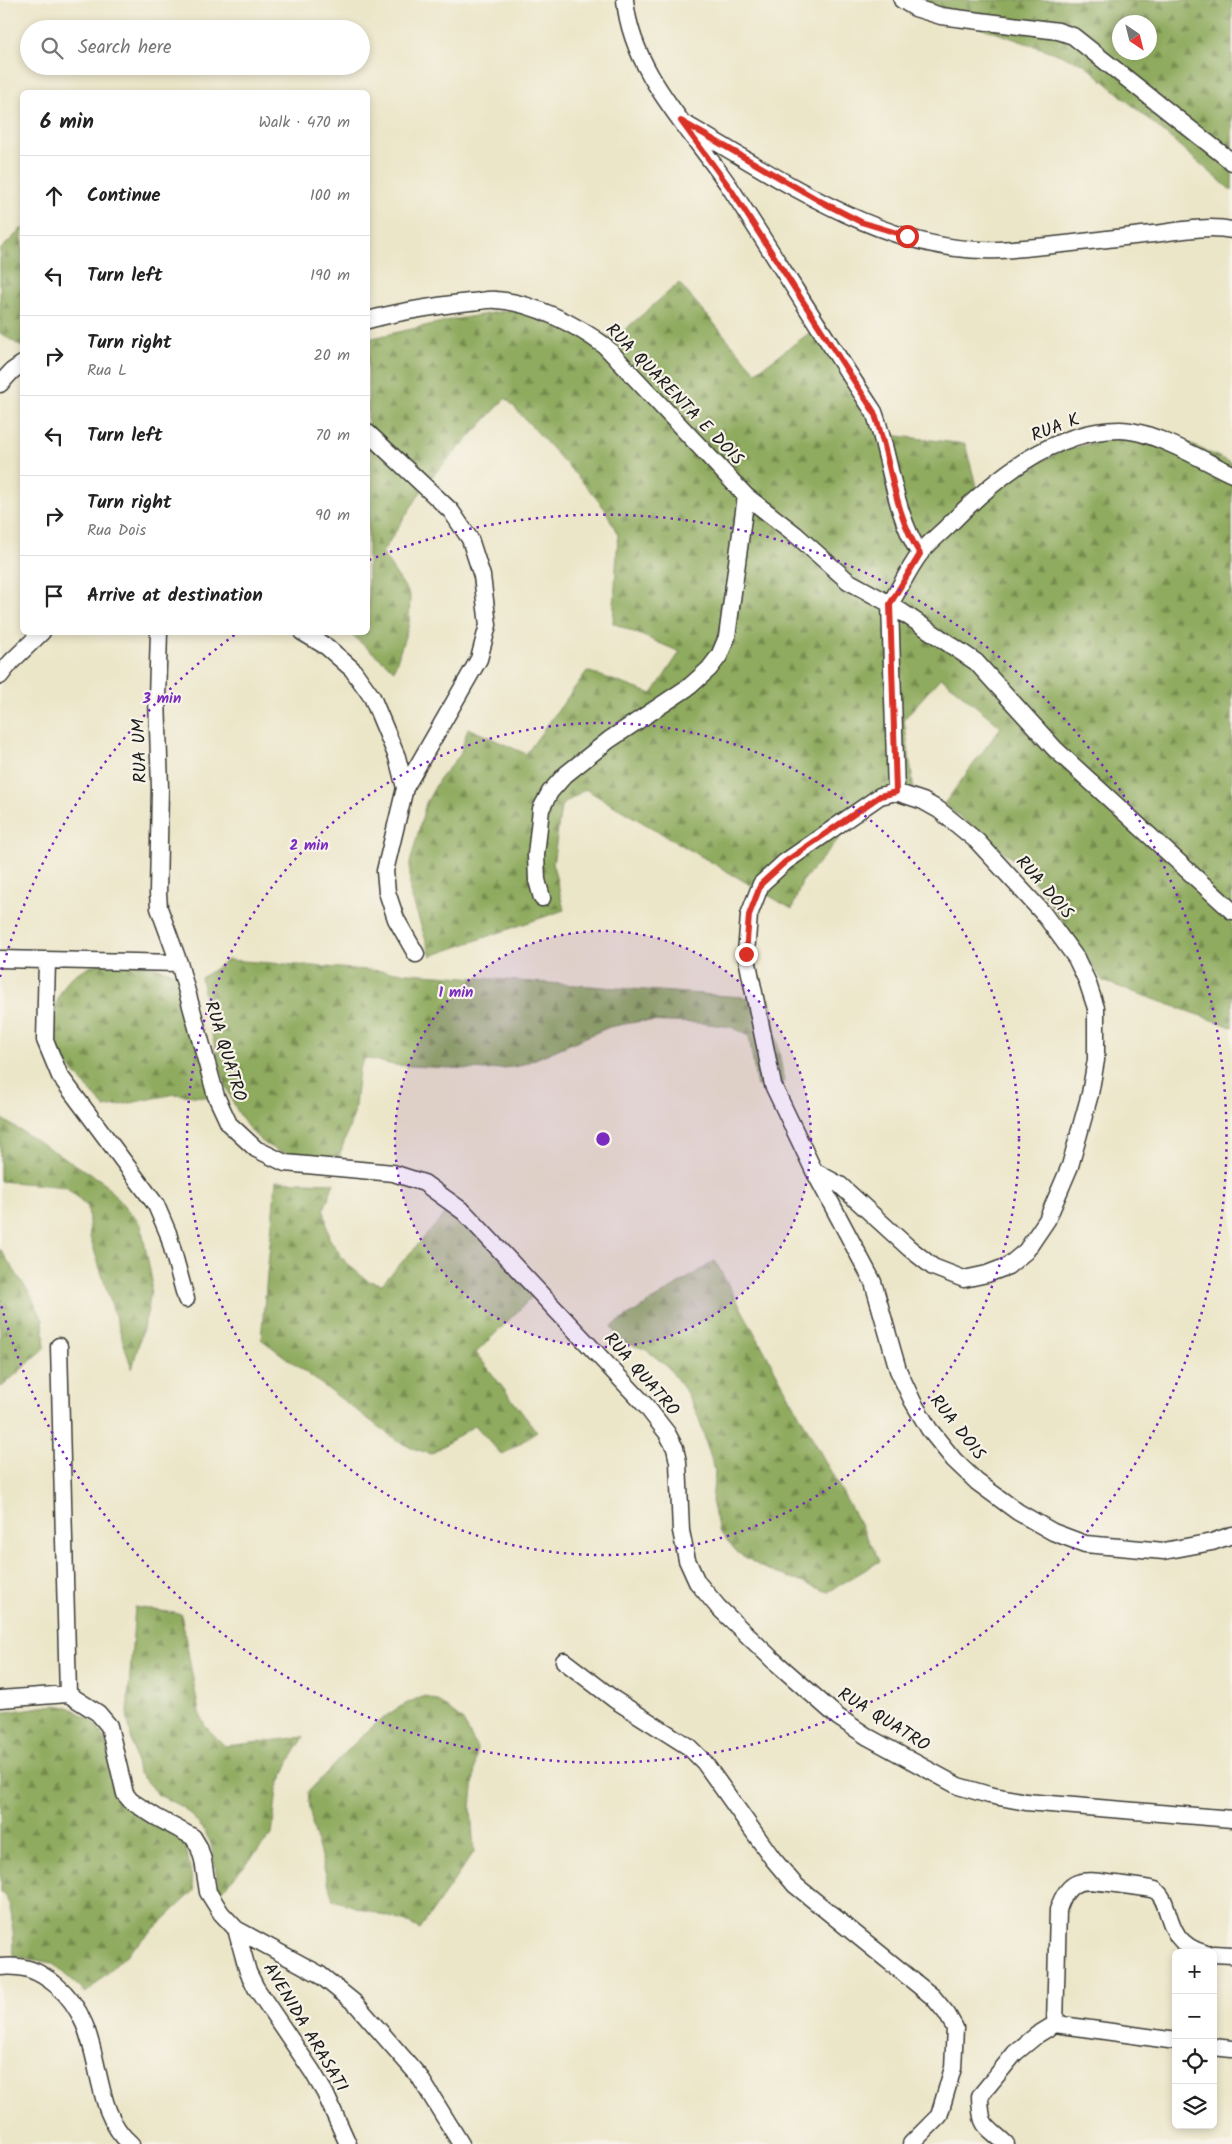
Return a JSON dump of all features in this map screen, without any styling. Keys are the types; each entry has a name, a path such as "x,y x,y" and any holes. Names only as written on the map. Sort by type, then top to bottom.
{"street":[{"path":"625,0 626,11 636,43 648,69 681,121 724,178 874,412 881,431 889,469 905,525 910,538 920,554"},
{"path":"902,0 915,8 941,16 1058,31 1073,36 1232,162"},
{"path":"681,121 820,201 861,222 933,245 960,250 998,250 1213,228 1232,230"},
{"name":"RUA QUARENTA E DOIS","path":"370,320 400,312 496,300 524,306 551,315 592,336 605,346 746,496 795,534 848,581 890,604 976,662 1055,749 1232,912"},
{"path":"0,384 20,365"},
{"name":"RUA K","path":"890,604 920,554 965,508 1004,474 1068,440 1120,430 1147,434 1232,474"},
{"path":"370,434 451,511 470,539 482,576 488,625 479,659 405,788 385,871 387,892 396,919 416,954"},
{"path":"542,898 537,880 536,855 542,809 550,792 565,775 608,740 690,686 709,669 719,656 727,637 746,496"},
{"path":"890,604 896,792"},
{"path":"0,676 11,662 39,635"},
{"name":"RUA UM","path":"158,869 160,788 157,698 159,635"},
{"path":"307,635 326,647 352,669 372,697 397,756 405,788"},
{"name":"RUA DOIS","path":"814,1171 840,1185 909,1248 933,1267 964,1279 987,1274 1008,1266 1026,1251 1047,1220 1070,1166 1090,1094 1096,1060 1096,1008 1087,981 1076,958 1043,913 977,840 939,810 923,801 896,792 880,796 785,862 761,884 749,915 746,954 773,1085 814,1171 873,1282 898,1370 913,1402 929,1428 954,1460 977,1482 1018,1512 1053,1532 1086,1544 1164,1551 1212,1542 1232,1535"},
{"name":"RUA QUATRO","path":"158,869 159,908 179,963 216,1096 229,1124 256,1149 276,1160 285,1163 394,1173 409,1177 424,1182 464,1212 646,1406 667,1433 675,1448 678,1462 681,1531 687,1560 697,1582 718,1607 772,1659 838,1717 868,1737 958,1786 989,1795 1026,1802 1232,1819"},
{"path":"0,959 179,963"},
{"path":"47,961 45,1040 52,1061 60,1076 156,1205 168,1233 186,1299"},
{"path":"59,1346 68,1694"},
{"path":"564,1660 615,1700 689,1747 715,1775 773,1859 795,1885 933,1997 947,2014 955,2028 956,2042 951,2076 939,2116 911,2144"},
{"path":"0,1700 68,1694 98,1713 109,1726 125,1794 131,1801 156,1817 193,1837 199,1847 203,1860 208,1892 221,1913 236,1929 319,1974 356,2004 419,2076 461,2144"},
{"path":"1055,2024 1058,1910 1063,1894 1072,1886 1086,1880 1155,1890 1162,1896 1172,1927 1194,1949"},
{"name":"AVENIDA ARASATI","path":"236,1929 248,1972 256,1988 325,2093 348,2144"},
{"path":"1217,1954 1232,1956"},
{"path":"0,1966 17,1966 42,1973 63,1990 78,2008 87,2028 103,2093 113,2120 131,2144"},
{"path":"1006,2144 988,2129 981,2118 980,2096 1015,2053 1037,2035 1055,2024 1172,2040"},
{"path":"1217,2047 1232,2049"}],"green space":[{"path":"914,0 1232,0 1232,191 1083,63 923,7"},
{"path":"20,230 20,346 0,333 0,250"},
{"path":"679,283 756,372 823,323 889,435 965,444 978,493 1062,451 1152,427 1232,463 1232,1027 1103,981 1042,891 1020,865 944,804 1001,727 941,677 904,719 914,790 887,800 841,836 802,882 792,909 585,789 561,806 553,865 564,910 431,956 410,892 410,863 426,803 440,778 460,755 468,728 526,754 587,671 652,694 680,652 613,623 618,535 605,509 506,398 427,482 382,553 410,595 409,624 394,670 351,635 370,635 370,339 451,320 511,310 572,322 614,339"},
{"path":"108,960 153,966 180,975 213,1098 175,1094 105,1108 54,1049 50,1020 61,992 69,979 82,970"},
{"path":"228,960 770,999 784,1082 757,1086 749,1036 731,1027 702,1023 641,1021 609,1027 519,1066 487,1070 394,1065 365,1058 359,1070 354,1114 338,1159 290,1154 272,1148 249,1129 237,1111 220,1067 201,978"},
{"path":"0,1118 102,1181 141,1225 152,1281 148,1310 132,1369 90,1237 88,1207 66,1187 0,1181"},
{"path":"276,1181 334,1183 324,1209 329,1238 346,1263 368,1281 382,1284 442,1218 450,1205 536,1293 476,1353 537,1432 502,1455 475,1425 431,1454 412,1448 399,1442 261,1339"},
{"path":"0,1249 30,1294 43,1320 45,1348 0,1387"},
{"path":"715,1261 880,1561 828,1592 763,1568 738,1553 719,1531 712,1501 715,1471 698,1416 685,1390 668,1367 645,1349 619,1341 612,1326"},
{"path":"135,1607 181,1614 199,1712 205,1726 225,1746 304,1737 290,1760 277,1789 272,1835 220,1893 211,1844 204,1830 184,1808 157,1794 138,1772 127,1716"},
{"path":"425,1696 440,1702 463,1721 477,1748 471,1808 474,1852 420,1929 406,1922 333,1900 312,1824 308,1792 376,1724 392,1712"},
{"path":"55,1705 69,1707 94,1722 110,1748 113,1783 119,1796 139,1818 178,1835 186,1847 194,1891 86,1993 52,1963 14,1956 11,1912 5,1896 0,1892 0,1713"}],"route":[{"path":"746,954 749,915 761,884 785,862 880,796 896,792 890,604 920,554 910,538 905,525 889,469 881,431 874,412 715,165 681,121 820,201 861,222 907,236"}]}
